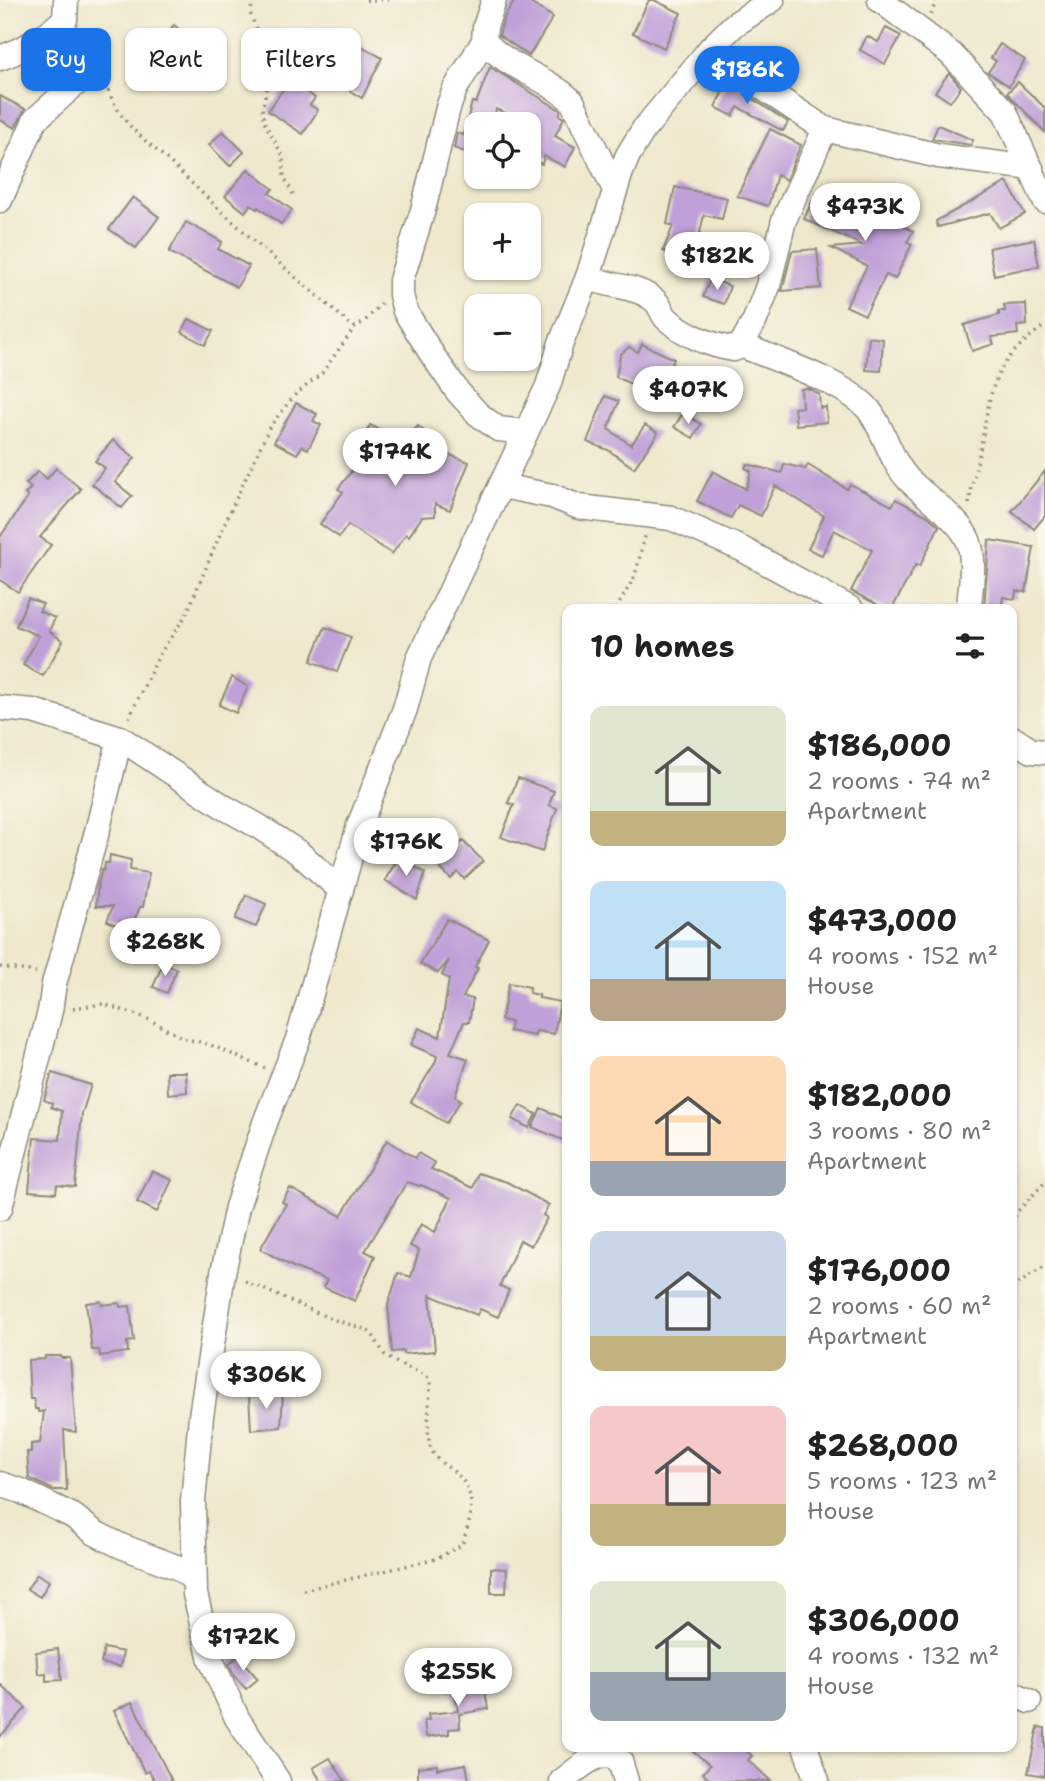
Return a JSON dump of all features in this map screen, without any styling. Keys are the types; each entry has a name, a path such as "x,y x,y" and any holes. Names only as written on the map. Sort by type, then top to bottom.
{"street":[{"path":"494,0 485,27 484,41 455,89 448,108 423,210 401,280 401,295 405,311 458,392 478,414 498,429 526,432"},
{"path":"278,1781 237,1718 211,1660 195,1594 193,1501 201,1416 223,1273 237,1207 309,1007 359,826 405,709 419,658 548,386 572,311 588,277 628,155 644,129 711,48 734,25 772,0"},
{"path":"880,0 933,39 1005,112 1045,201"},
{"path":"0,58 41,39 65,9"},
{"path":"484,41 509,63 563,92 572,101 615,190"},
{"path":"711,48 739,63 763,88 825,129 939,156 1031,168"},
{"path":"0,200 35,120 67,91"},
{"path":"588,277 601,284 628,289 657,301 663,315 676,326 712,344 734,349 741,345 755,320 768,286 784,220 825,129"},
{"path":"741,345 851,394 867,408 907,479 926,494 968,539 971,556 969,604"},
{"path":"500,486 552,496 579,507 671,518 742,549 842,604"},
{"path":"0,708 33,711 120,738 299,853 341,890"},
{"path":"0,1208 50,1012 54,984 120,738"},
{"path":"1017,741 1032,751 1045,752"},
{"path":"0,1484 73,1516 95,1533 121,1546 179,1568 194,1578"},
{"path":"806,1752 817,1781"},
{"path":"562,1781 599,1756 608,1755 620,1761 626,1781"}],"path":[{"path":"252,0 250,15 266,57 268,81 262,111 265,124 283,156 284,177 293,194"},
{"path":"366,0 388,0"},
{"path":"65,9 71,28"},
{"path":"107,91 116,110 136,134 160,152 286,271 355,327"},
{"path":"120,738 159,655 186,615 270,426 295,395 323,373 355,327 371,316 401,280"},
{"path":"960,529 969,507 992,385 1017,348 1045,325"},
{"path":"619,604 635,576 654,515"},
{"path":"0,967 38,973 54,984"},
{"path":"50,1012 103,1004 146,1018 183,1038 208,1044 284,1077"},
{"path":"1017,1212 1045,1182"},
{"path":"1017,1285 1045,1266"},
{"path":"223,1273 329,1318 367,1330 384,1354 427,1376 430,1384 430,1445 437,1460 465,1480 470,1494 469,1524 462,1545 435,1559 299,1591"}],"building":[{"path":"515,0 525,0 553,17 529,56 499,35 504,18"},
{"path":"649,0 681,13 664,48 633,33"},
{"path":"886,28 901,36 885,64 860,50 867,36 878,42"},
{"path":"1000,44 1025,60 1009,86 988,72 996,61 991,58"},
{"path":"361,46 382,58 362,98 350,91 361,91"},
{"path":"490,67 560,110 560,116 564,118 555,136 575,147 565,167 544,156 541,164 541,112 503,112 496,109 495,112 469,112 472,102 476,103"},
{"path":"949,73 961,87 950,102 935,92"},
{"path":"728,81 744,89 745,94 788,122 783,131 738,107 733,116 715,107"},
{"path":"1018,82 1045,108 1045,132 1007,93"},
{"path":"282,91 304,91 315,98 310,105 318,110 303,134 268,111"},
{"path":"0,96 25,109 15,128 0,120"},
{"path":"938,125 973,140 971,145 932,139"},
{"path":"770,129 801,145 786,180 777,175 768,206 737,196"},
{"path":"223,131 244,152 230,166 209,145"},
{"path":"464,131 464,152 454,148 457,133 463,135"},
{"path":"248,169 273,189 269,193 292,210 281,224 251,204 245,212 225,196"},
{"path":"1007,182 1025,214 999,228 990,213 938,227 936,221"},
{"path":"675,187 727,198 722,219 704,215 697,245 717,254 710,271 663,251 673,226 667,224"},
{"path":"816,193 870,215 869,201 887,199 889,219 913,231 907,242 912,244 895,279 886,275 865,315 846,306 867,266 831,248 862,245 804,219"},
{"path":"133,197 159,217 136,248 109,229"},
{"path":"186,222 222,242 218,249 249,266 237,287 169,252"},
{"path":"1034,239 1039,266 994,275 989,248"},
{"path":"817,249 821,288 782,291 792,251"},
{"path":"710,279 730,286 724,304 703,297"},
{"path":"1026,304 1027,325 1017,326 1018,334 991,337 994,344 972,351 964,325 999,315 999,311 1005,311 1004,305"},
{"path":"189,319 213,331 205,345 182,332"},
{"path":"869,337 883,339 881,371 866,370"},
{"path":"642,344 674,359 661,388 639,382 637,387 616,377 620,355 629,347 638,352"},
{"path":"808,388 819,394 820,408 826,407 827,422 796,425 794,408 802,407 801,389"},
{"path":"605,396 619,401 608,429 631,445 645,425 658,433 634,468 608,450 587,442"},
{"path":"296,403 317,414 313,421 321,425 308,449 302,446 297,454 274,442"},
{"path":"683,413 701,424 693,438 674,427"},
{"path":"370,425 404,441 418,426 435,441 429,447 469,462 450,510 435,504 435,516 422,517 392,554 348,525 339,537 320,524 343,492 338,489 358,463 368,443 362,441"},
{"path":"113,440 135,458 115,482 132,496 122,508 92,484 105,468 95,461"},
{"path":"747,464 782,473 784,464 805,469 808,465 847,489 850,484 892,506 896,499 928,516 939,526 920,566 916,564 895,604 876,604 851,591 872,550 834,530 822,555 808,549 824,516 775,486 761,516 738,505 731,518 697,501 713,471 746,489 751,471 745,468"},
{"path":"56,468 81,489 40,537 51,545 18,592 0,580 0,537 28,497 25,494 31,488 26,484 38,471 47,479"},
{"path":"1045,471 1045,516 1034,529 1012,511"},
{"path":"989,540 1034,547 1026,592 1016,591 1015,599 1003,597 1002,604 984,604"},
{"path":"28,598 43,604 39,611 55,618 49,631 63,641 43,676 23,665 39,636 16,626"},
{"path":"325,627 351,637 337,672 311,661"},
{"path":"232,677 248,687 236,713 219,705"},
{"path":"518,778 554,791 549,805 557,808 542,852 501,837 514,805 508,803"},
{"path":"463,841 483,861 464,879 458,872 451,879 437,865"},
{"path":"110,855 131,860 130,870 149,873 143,907 140,907 130,930 107,921 113,906 96,906 98,884 105,863 109,863"},
{"path":"399,857 425,873 417,900 385,880"},
{"path":"246,895 266,904 256,927 235,919"},
{"path":"447,919 489,940 463,997 473,999 469,1022 464,1022 450,1053 468,1059 455,1096 461,1100 446,1123 411,1102 437,1056 411,1045 419,1028 440,1037 449,979 442,975 449,960 438,973 420,964"},
{"path":"163,963 177,969 167,993 153,987"},
{"path":"509,983 530,987 529,993 539,995 539,998 560,1002 554,1034 536,1031 535,1036 509,1031 511,1022 501,1020"},
{"path":"167,1072 186,1072 187,1092 168,1094"},
{"path":"52,1073 91,1085 82,1114 75,1187 57,1185 56,1193 29,1191 34,1138 60,1140 62,1111 51,1107 52,1103 44,1100"},
{"path":"520,1105 536,1114 529,1128 512,1119"},
{"path":"541,1108 562,1118 562,1140 532,1127"},
{"path":"387,1140 415,1158 418,1153 435,1163 431,1169 473,1188 478,1173 507,1182 549,1205 543,1215 547,1218 531,1246 520,1240 500,1286 509,1290 498,1317 480,1309 477,1315 430,1295 435,1351 403,1354 403,1351 392,1352 388,1305 398,1273 411,1277 419,1250 410,1246 421,1224 435,1232 451,1198 407,1182 365,1251 375,1256 355,1301 323,1287 327,1280 295,1268 260,1249 286,1204 282,1202 290,1188 341,1216"},
{"path":"152,1171 172,1180 157,1212 137,1202"},
{"path":"101,1301 102,1305 119,1303 120,1307 130,1306 134,1341 127,1342 128,1352 100,1356 99,1350 92,1350 86,1303"},
{"path":"45,1356 70,1358 76,1432 64,1430 67,1490 53,1490 29,1478 27,1452 31,1452 31,1444 40,1443 44,1411 38,1412 34,1399 30,1399 28,1360 45,1359"},
{"path":"283,1393 281,1427 251,1430 249,1396"},
{"path":"491,1568 507,1569 506,1593 491,1593"},
{"path":"37,1574 49,1581 40,1597 27,1589"},
{"path":"104,1648 123,1652 120,1667 101,1663"},
{"path":"58,1649 62,1680 46,1681 46,1673 38,1674 36,1652"},
{"path":"238,1656 258,1679 246,1689 229,1664"},
{"path":"483,1679 488,1709 459,1714 460,1728 449,1729 449,1734 426,1737 424,1721 429,1720 428,1714 458,1711 453,1684"},
{"path":"0,1684 26,1708 0,1737"},
{"path":"132,1702 172,1781 155,1781 149,1771 145,1773 114,1711"},
{"path":"1038,1727 1045,1728 1045,1776 1028,1773"},
{"path":"694,1752 748,1752 752,1756 748,1760 771,1781 711,1781 703,1773 710,1765"},
{"path":"330,1758 345,1781 321,1781 313,1768"},
{"path":"466,1764 469,1781 418,1781 418,1767 437,1765 437,1769"}]}
